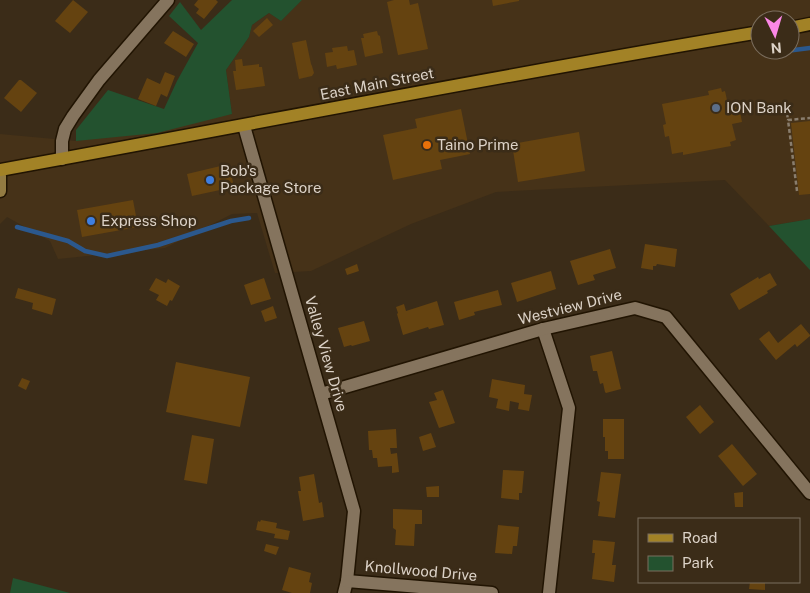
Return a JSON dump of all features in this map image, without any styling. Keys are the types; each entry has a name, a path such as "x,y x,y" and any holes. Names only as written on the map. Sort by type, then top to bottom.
{"main road":[{"name":"East Main Street","path":"0,170 503,77 750,34"},
{"path":"0,176 0,191"}],"street":[{"path":"62,159 62,141 65,129 73,116 99,80 168,0"},
{"name":"Valley View Drive","path":"244,126 354,511 346,587"},
{"name":"Westview Drive","path":"321,394 543,329 635,308 666,317 810,493"},
{"path":"543,329 569,408 549,593"},
{"name":"Knollwood Drive","path":"346,587 492,593"}],"path":[{"path":"786,107 797,191"},
{"path":"788,120 810,118"}],"shaded area":[{"path":"302,0 810,0 810,219 769,226 725,180 496,192 411,224 311,271 275,273 257,213 232,214 165,248 58,259 50,241 7,217 0,224 0,134 76,141 232,114 226,70 249,37 252,25 269,13 281,21"}],"green space":[{"path":"232,0 302,0 281,21 269,13 252,25 249,37 226,70 232,114 157,133 76,141 76,130 108,90 164,109 198,43 169,16 180,2 201,30"},
{"path":"810,219 810,270 769,226"},
{"path":"13,578 70,593 10,593"}],"building":[{"path":"73,0 88,12 70,33 55,21"},
{"path":"198,0 216,0 218,2 204,19 196,13 199,9 194,5"},
{"path":"409,0 410,5 418,3 428,49 398,55 387,2"},
{"path":"492,0 519,0 519,1 493,6"},
{"path":"267,18 273,25 259,37 253,31"},
{"path":"173,31 194,44 186,57 164,43"},
{"path":"377,31 380,36 383,53 365,57 361,38 364,38 363,34"},
{"path":"306,40 314,73 312,76 299,79 292,43"},
{"path":"347,46 348,51 354,50 357,65 337,69 336,65 327,67 325,53 333,52 332,48"},
{"path":"242,59 243,66 259,64 259,67 262,67 265,86 236,90 233,71 236,71 235,60"},
{"path":"165,72 175,76 167,97 161,94 156,106 138,99 147,78 160,84"},
{"path":"19,80 37,93 21,112 4,98"},
{"path":"721,88 722,92 725,91 729,109 739,107 742,122 732,124 736,140 730,142 731,146 683,155 683,152 672,154 669,136 665,137 663,125 666,124 662,104 709,95 708,91"},
{"name":"Taino Prime","path":"461,109 470,154 440,160 442,169 393,180 383,135 417,128 415,119"},
{"path":"810,121 810,194 799,195 791,123"},
{"path":"579,132 585,171 518,182 512,144"},
{"name":"Bob's Package Store","path":"229,164 234,187 192,196 187,174"},
{"path":"133,200 138,227 82,237 77,210"},
{"path":"645,244 677,249 675,267 657,264 653,266 653,270 641,268"},
{"path":"610,249 616,268 593,275 595,280 578,285 570,261"},
{"path":"357,264 359,271 347,275 345,269"},
{"path":"551,271 556,289 517,302 511,283"},
{"path":"770,273 777,285 767,291 768,293 739,310 730,294 758,277 759,279"},
{"path":"156,278 166,283 168,279 180,286 167,306 156,300 159,295 149,290"},
{"path":"264,278 271,299 251,305 244,285"},
{"path":"18,288 56,299 52,315 32,309 33,303 15,298"},
{"path":"498,290 502,305 474,312 475,315 459,320 454,302"},
{"path":"437,301 444,325 429,329 428,327 403,335 396,307 404,304 406,311"},
{"path":"273,306 277,318 265,322 261,311"},
{"path":"364,321 370,341 344,347 338,328"},
{"path":"801,324 810,336 797,347 795,344 776,360 759,339 769,331 778,343"},
{"path":"612,351 621,389 606,393 603,383 600,384 597,371 593,371 590,356"},
{"path":"176,362 250,377 240,427 166,412"},
{"path":"22,378 30,381 26,390 18,386"},
{"path":"492,379 525,385 524,394 532,395 529,411 518,409 519,403 510,401 509,411 496,408 498,399 489,397"},
{"path":"443,390 455,423 439,428 429,402 437,400 434,393"},
{"path":"700,405 714,422 700,434 686,417"},
{"path":"603,419 624,419 624,459 608,459 608,451 605,451 605,437 603,437"},
{"path":"396,429 397,448 390,448 391,454 397,453 399,472 392,473 392,466 378,467 377,458 373,458 372,450 369,450 368,431"},
{"path":"431,433 436,447 423,451 419,437"},
{"path":"192,435 214,439 207,484 184,480"},
{"path":"732,444 757,474 743,486 718,456"},
{"path":"503,470 524,471 522,493 519,493 519,500 501,498"},
{"path":"601,472 621,474 615,518 598,516 600,502 597,501"},
{"path":"314,474 319,503 322,502 324,517 303,521 298,491 301,491 299,477"},
{"path":"439,486 439,497 427,497 426,487"},
{"path":"743,492 743,507 735,507 734,493"},
{"path":"393,509 422,510 422,524 415,524 414,546 395,545 396,530 393,528"},
{"path":"261,520 277,523 276,528 290,531 288,540 274,538 275,534 256,530 258,521 260,522"},
{"path":"498,525 519,527 517,546 513,546 512,554 495,553"},
{"path":"593,540 615,542 612,565 616,565 614,582 592,579 595,553 592,553"},
{"path":"266,544 279,547 276,555 264,551"},
{"path":"289,567 311,573 309,582 312,583 310,593 292,593 282,590"},
{"path":"750,583 765,583 765,590 749,589"}],"waterway":[{"path":"800,49 810,48"},
{"path":"17,227 68,241 85,251 107,256 158,245 231,221 249,218"}],"place":[{"name":"ION Bank","path":"716,108"},
{"name":"Taino Prime","path":"427,145"},
{"name":"Bob's Package Store","path":"210,180"},
{"name":"Express Shop","path":"91,221"}]}
